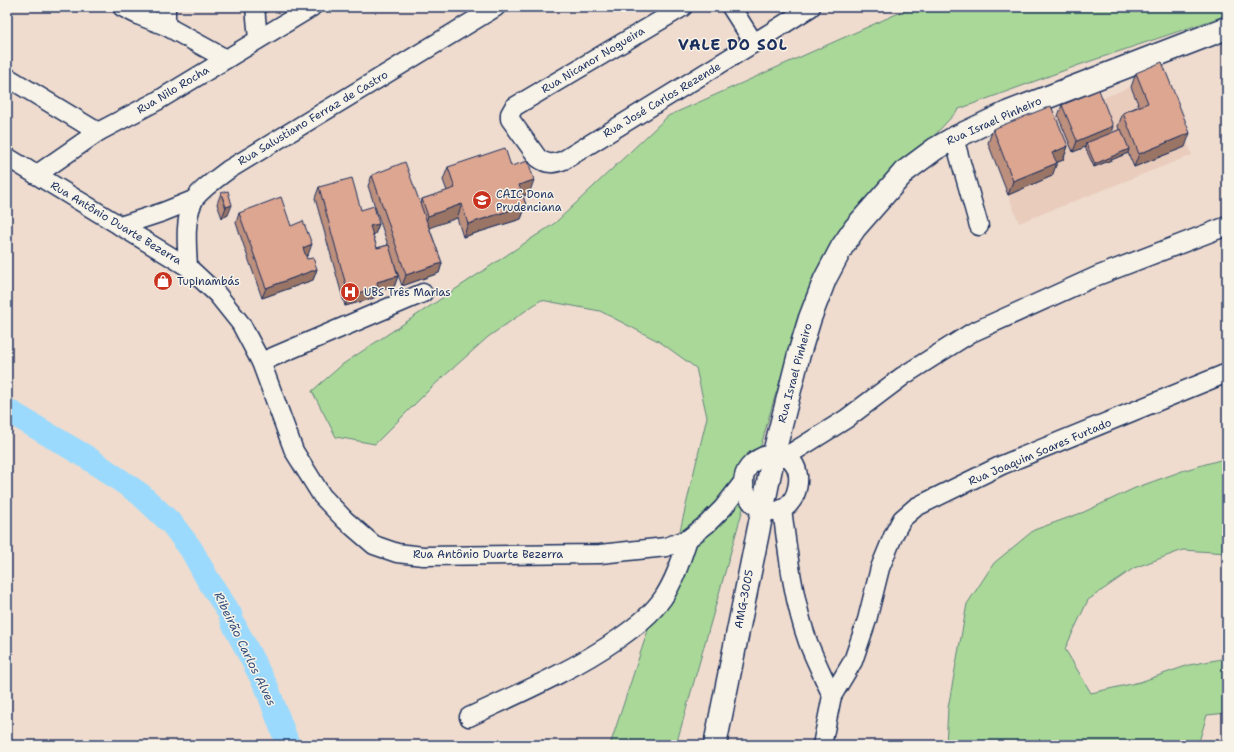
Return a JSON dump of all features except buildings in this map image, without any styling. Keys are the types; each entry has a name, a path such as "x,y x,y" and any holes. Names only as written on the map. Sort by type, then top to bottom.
{"main road":[{"name":"Rua Israel Pinheiro","path":"780,455 799,354 810,318 825,279 842,247 855,228 904,172 935,149 954,138 1009,112 1227,28"},
{"name":"AMG-3005","path":"715,744 772,509 780,455"}],"street":[{"path":"122,7 166,26 226,59"},
{"path":"166,7 166,26"},
{"path":"255,7 258,39"},
{"name":"Rua Nilo Rocha","path":"36,175 98,132 157,102 312,7"},
{"name":"Rua Salustiano Ferraz de Castro","path":"193,200 212,182 228,170 476,12 496,7"},
{"name":"Rua Nicanor Nogueira","path":"553,164 543,162 538,158 510,119 511,111 517,105 683,7"},
{"path":"731,7 754,43"},
{"name":"Rua José Carlos Rezende","path":"553,164 564,160 811,7"},
{"path":"7,77 98,132"},
{"path":"954,138 979,226"},
{"name":"Rua Antônio Duarte Bezerra","path":"7,157 188,267 217,294 241,324 261,362 294,450 322,496 345,520 374,544 397,553 423,556 600,554 666,547 688,539 724,508 744,481 746,472 751,464 758,458 780,455"},
{"path":"120,226 163,212 193,200"},
{"path":"188,267 187,233 189,214 193,200"},
{"path":"780,455 846,420 903,376 971,333 1098,276 1227,226"},
{"path":"261,362 422,292"},
{"name":"Rua Joaquim Soares Furtado","path":"822,745 832,696 853,661 867,620 880,568 902,519 916,507 1002,465 1227,373"},
{"path":"744,481 745,491 755,506 772,509 790,504 798,482 795,468 791,460 780,455"},
{"path":"772,509 788,557 797,602 808,642 832,696"},
{"path":"469,717 550,679 599,652 651,614 674,580 688,539"}],"shaded area":[{"path":"1161,75 1192,155 1019,223 988,143"}],"green space":[{"path":"916,7 1227,7 1227,15 1079,65 959,109 890,183 839,233 775,396 676,745 610,745 678,539 707,417 696,368 660,342 600,311 541,300 488,337 432,387 375,444 336,437 312,391 343,364 555,223 668,116 901,12"},
{"path":"1227,458 1227,553 1183,550 1134,568 1088,600 1065,649 1091,693 1140,682 1189,665 1227,658 1227,713 1207,715 1198,745 946,745 948,708 967,604 994,563 1034,530 1084,512 1135,488 1185,470"}],"waterway":[{"name":"Ribeirão Carlos Alves","path":"7,410 88,458 140,494 172,524 191,549 207,578 230,614 233,623 267,688 288,745"}],"place":[{"name":"CAIC Dona Prudenciana","path":"482,200"},
{"name":"Tupinambás","path":"163,281"},
{"name":"UBS Três Marias","path":"350,292"}],"district":[{"name":"VALE DO SOL","path":"733,45"}]}
